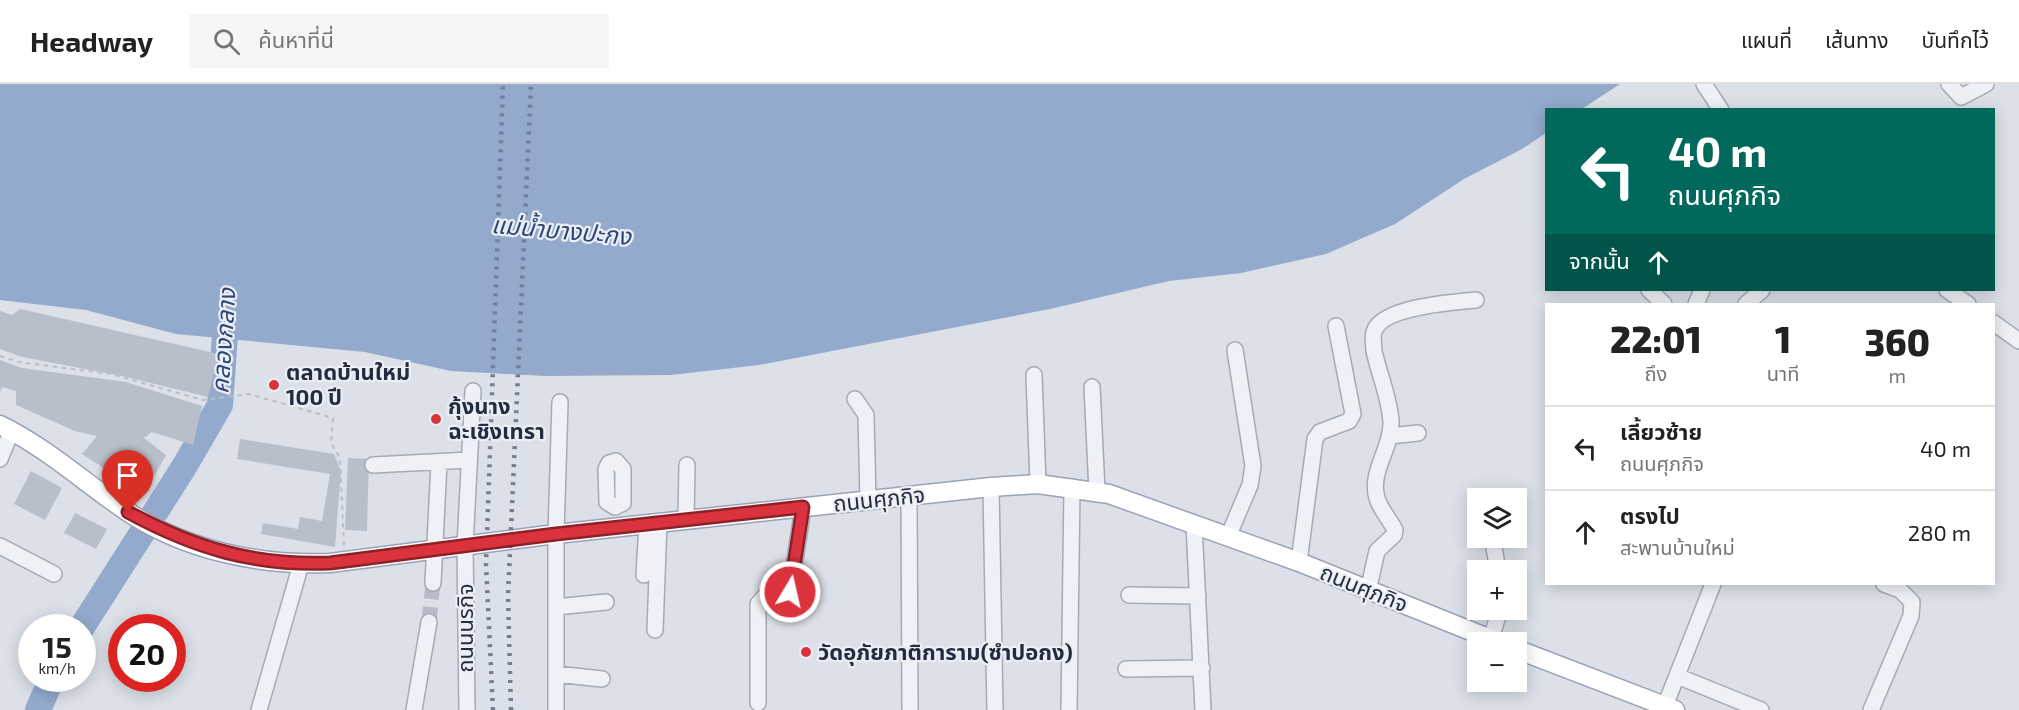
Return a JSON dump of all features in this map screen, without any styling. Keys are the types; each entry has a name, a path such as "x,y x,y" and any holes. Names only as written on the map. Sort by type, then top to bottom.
{"main road":[{"name":"ถนนศุภกิจ","path":"6,428 128,512 163,531 200,546 255,560 300,564 344,561 556,534 991,487 1038,484 1096,491 1194,524 1299,562 1471,632"},
{"path":"1527,653 1670,708"}],"street":[{"path":"1704,84 1720,108"},
{"path":"1949,84 1961,97 1986,84"},
{"path":"1650,291 1663,303"},
{"path":"1747,303 1761,291"},
{"path":"1948,291 1966,303"},
{"path":"1368,591 1377,551 1394,535 1395,530 1384,515 1376,495 1377,476 1390,436 1391,419 1374,349 1374,332 1381,322 1407,310 1444,302 1476,300"},
{"path":"1995,324 2019,341"},
{"path":"1299,562 1315,439 1320,432 1349,421 1353,414 1336,326"},
{"path":"1228,537 1250,485 1253,466 1235,350"},
{"path":"1034,375 1038,484"},
{"path":"1092,387 1096,491"},
{"name":"ถนนนรกิจ","path":"467,710 465,546 473,391"},
{"path":"855,399 866,415 868,501"},
{"path":"556,710 556,534 560,402"},
{"path":"0,459 6,428"},
{"path":"1390,436 1418,433"},
{"path":"374,465 469,460"},
{"path":"433,583 439,462"},
{"path":"686,520 687,465"},
{"path":"991,487 995,710"},
{"path":"1069,710 1072,487"},
{"path":"909,496 910,710"},
{"path":"613,528 615,507"},
{"path":"790,592 803,507"},
{"path":"644,575 653,524"},
{"path":"653,524 655,630"},
{"path":"1194,524 1203,710"},
{"path":"0,546 54,574"},
{"path":"259,710 300,564"},
{"path":"1670,708 1677,676 1713,585"},
{"path":"1871,710 1911,616 1912,602 1900,590 1887,585"},
{"path":"758,703 758,604 764,597 809,590"},
{"path":"1129,595 1198,596"},
{"path":"556,607 606,602"},
{"path":"414,710 429,622"},
{"path":"1126,669 1202,668"},
{"path":"556,674 602,679"},
{"path":"1677,676 1761,710"}],"path":[{"path":"0,356 19,362 111,374 203,400 249,394 333,418 331,443 340,458 344,561"}],"water":[{"name":"แม่น้ำบางปะกง","path":"0,84 1620,84 1584,108 1545,108 1545,134 1522,149 1464,179 1395,224 1326,254 1241,273 1169,281 1050,309 759,365 671,375 545,376 451,371 365,352 176,334 86,310 0,300"}],"building":[{"path":"20,309 219,354 208,397 122,376 22,357 0,349 0,311 12,315"},
{"path":"0,360 22,368 126,382 202,406 193,445 152,432 144,438 166,455 144,494 82,454 97,436 75,431 16,405 16,391 2,387 0,392"},
{"path":"240,439 334,454 341,471 335,547 261,534 263,523 298,529 300,517 322,521 330,474 237,459"},
{"path":"348,458 369,459 367,531 345,530"},
{"path":"31,471 62,488 45,520 14,504"},
{"path":"75,513 107,529 96,549 64,533"}],"waterway":[{"name":"คลองกลาง","path":"90,614 184,467 220,405 227,307"},
{"name":"คลองกลาง","path":"38,710 46,692"}],"tunnel":[{"path":"429,622 433,583"}],"railway":[{"path":"493,710 486,564 503,84"},
{"path":"511,710 508,596 531,84"}],"place":[{"name":"ตลาดบ้านใหม่ 100 ปี","path":"274,385"},
{"name":"กุ้งนาง ฉะเชิงเทรา","path":"436,419"},
{"name":"วัดอุภัยภาติการาม(ซำปอกง)","path":"806,652"}],"route":[{"path":"128,512 163,531 200,546 255,560 300,564 330,563 556,534 803,507 790,592"}]}
